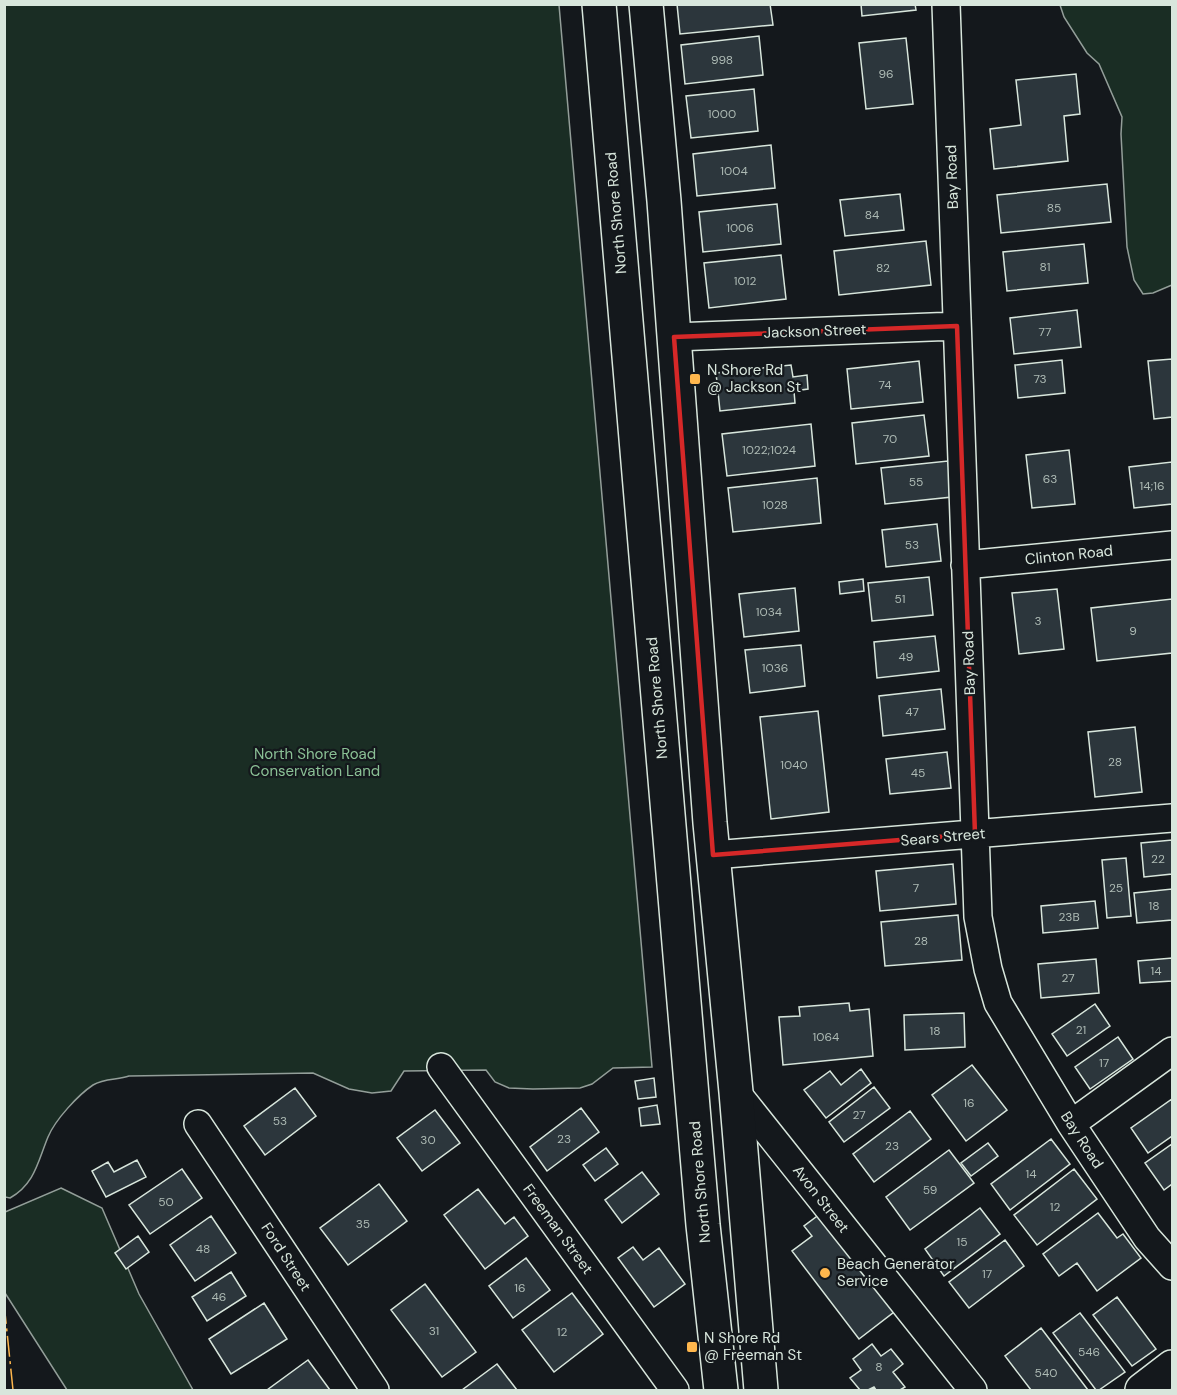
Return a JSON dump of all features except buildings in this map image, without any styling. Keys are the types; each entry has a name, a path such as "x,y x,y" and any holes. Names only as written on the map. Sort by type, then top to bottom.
{"main road":[{"name":"North Shore Road","path":"599,4 700,1189 721,1390"},
{"path":"646,4 713,855 761,1390"},
{"path":"1142,1390 1173,1367"}],"street":[{"name":"Bay Road","path":"946,4 978,917 988,969 998,1003 1071,1124 1147,1238 1173,1266"},
{"name":"Jackson Street","path":"674,337 957,326"},
{"name":"Clinton Road","path":"965,566 1173,545"},
{"name":"Sears Street","path":"713,855 1173,818"},
{"path":"1071,1124 1173,1051"},
{"name":"Freeman Street","path":"441,1067 675,1390"},
{"name":"Avon Street","path":"736,1092 973,1390"},
{"name":"Ford Street","path":"198,1124 375,1390"}],"highlighted area":[{"path":"957,326 975,834 713,855 674,337"}],"green space":[{"name":"North Shore Road Conservation Land","path":"4,5 559,5 652,1067 613,1068 592,1084 580,1088 533,1089 509,1088 495,1082 486,1070 404,1071 391,1091 372,1093 349,1089 313,1073 129,1076 106,1080 93,1085 68,1108 51,1130 30,1179 10,1198 5,1197"},
{"path":"1060,5 1172,5 1172,285 1153,293 1143,294 1134,280 1127,247 1122,117 1099,64 1087,53 1064,17"},
{"path":"61,1188 102,1208 139,1294 193,1390 67,1390 5,1293 5,1212"}],"power":[{"path":"4,1303 13,1390"}],"place":[{"name":"N Shore Rd @ Jackson St","path":"695,379"},
{"name":"Beach Generator Service","path":"825,1273"},
{"name":"N Shore Rd @ Freeman St","path":"692,1347"}]}
